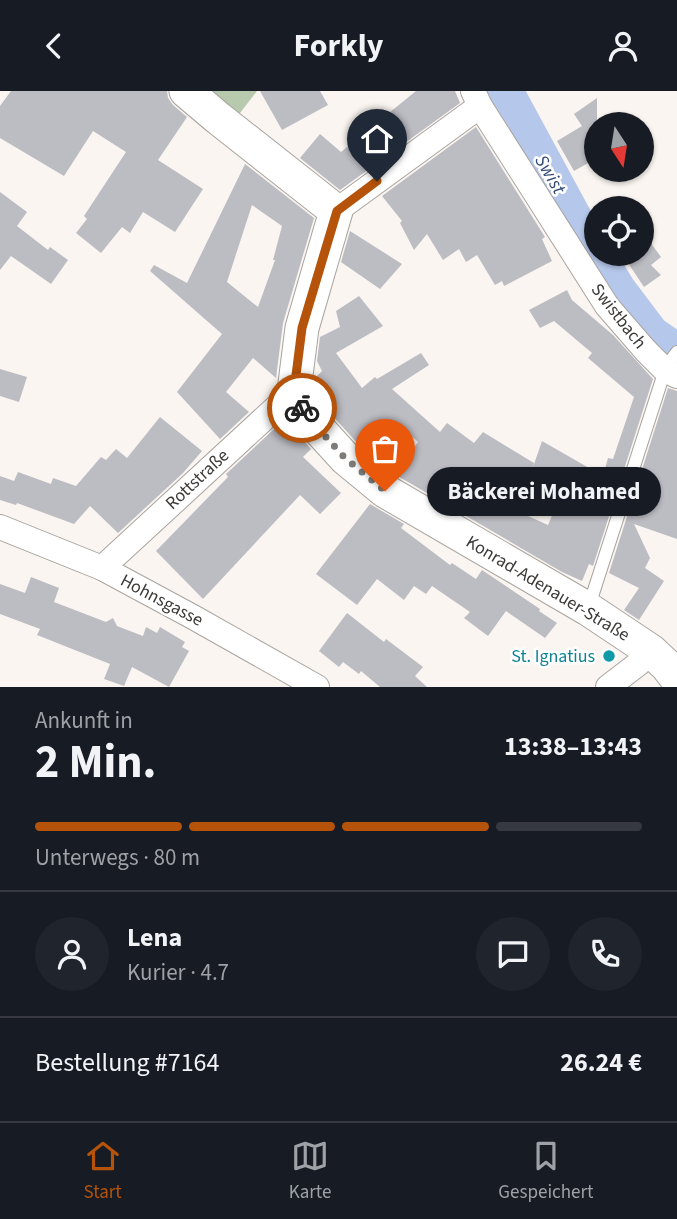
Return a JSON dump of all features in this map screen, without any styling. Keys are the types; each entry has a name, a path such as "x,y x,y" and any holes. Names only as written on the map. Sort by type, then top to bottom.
{"main road":[{"path":"186,91 337,211 302,328 294,391"},
{"name":"Konrad-Adenauer-Straße","path":"294,391 306,415 337,450 385,491 588,609 668,664"}],"street":[{"name":"Swistbach","path":"337,211 476,99 607,306 646,351 672,365"},
{"name":"Rottstraße","path":"102,568 294,391"},
{"name":"Hohnsgasse","path":"0,527 102,568 317,687"},
{"path":"608,687 638,664 668,664"}],"lane":[{"path":"588,609 672,365"}],"green space":[{"path":"205,91 257,91 237,117"}],"building":[{"path":"11,91 167,91 173,105 187,117 158,160 203,189 175,232 143,212 130,233 122,227 101,253 76,233 87,219 84,216 126,152 93,131 64,176 0,138 0,106"},
{"path":"260,91 320,91 328,105 282,130"},
{"path":"416,91 455,91 460,103 340,190 300,158 320,134 341,152"},
{"path":"597,98 597,112 584,112 584,165 574,171 557,141 582,126 574,114"},
{"path":"476,127 545,237 542,239 552,261 504,286 502,281 495,285 477,255 466,262 459,249 443,260 427,234 414,250 400,223 402,221 382,196"},
{"path":"245,164 314,218 283,323 276,378 253,358 226,392 249,412 220,439 177,392 222,334 150,271 154,265 187,283","holes":["252,205 282,226 275,260 258,307 227,282"]},
{"path":"0,192 27,212 17,226 48,250 50,247 68,260 51,284 11,256 0,270"},
{"path":"350,231 402,264 380,289 341,262"},
{"path":"654,247 661,257 654,263"},
{"path":"630,266 652,266 661,275 644,287"},
{"path":"567,290 572,300 613,335 653,379 593,566 589,564 582,581 396,475 394,473 418,442 403,428 375,458 358,444 322,404 314,388 315,378 322,371 317,361 320,337 340,327 336,311 359,296 383,326 336,353 362,388 375,377 377,379 421,353 429,365 392,389 440,432 447,423 474,443 483,432 534,463 533,467 542,441 603,476 608,458 613,459 634,397 588,358 592,353 554,321 540,328 529,310","holes":["532,468 565,485 548,525 517,511"]},
{"path":"0,369 27,377 19,402 0,396"},
{"path":"668,388 677,391 677,539 634,524 650,558 645,568 664,581 639,620 624,610 639,588 609,573"},
{"path":"160,417 202,451 183,473 118,533 90,506 74,524 17,503 16,505 0,500 0,476 14,481 18,472 51,484 53,478 76,486 101,457 106,460 116,449 127,458"},
{"path":"286,418 311,449 303,457 341,493 320,514 300,495 203,599 156,551 228,477 226,474"},
{"path":"370,504 404,524 401,528 450,565 452,563 476,579 482,570 557,623 545,638 506,611 488,636 464,618 470,612 432,586 426,594 414,586 404,600 377,579 357,605 316,574"},
{"path":"31,577 59,588 54,602 106,622 113,618 117,626 143,636 146,627 157,633 160,627 185,642 182,647 189,651 169,687 132,667 124,686 104,679 110,664 37,635 40,629 0,614 0,584 25,593"},
{"path":"347,613 384,642 386,639 423,667 415,676 427,687 380,687 361,671 359,674 343,662 339,667 319,651"}],"waterway":[{"name":"Swist","path":"503,91 573,220 616,290 650,335 677,354"}],"way so far":[{"path":"302,408 345,458 385,491"}],"place":[{"name":"Bäckerei Mohamed","path":"385,491"},
{"name":"St. Ignatius","path":"609,656"}],"route":[{"path":"302,408 294,391 302,328 337,211 377,181"}]}
